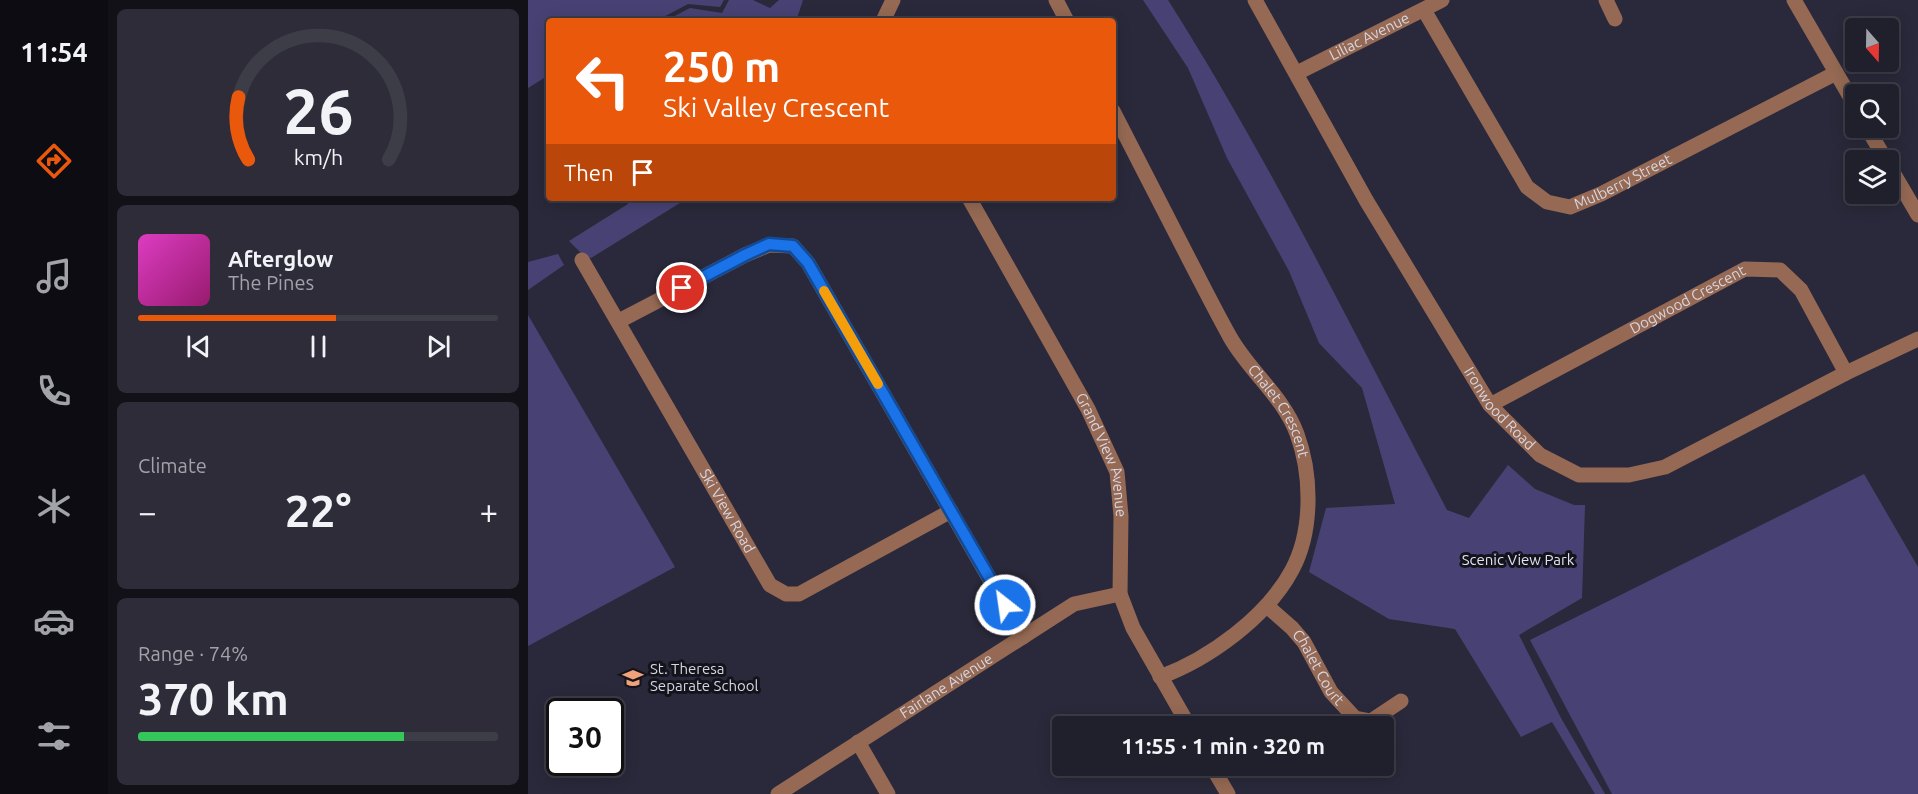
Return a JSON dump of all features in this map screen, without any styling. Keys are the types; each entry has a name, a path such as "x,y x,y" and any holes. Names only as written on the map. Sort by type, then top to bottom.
{"street":[{"path":"884,18 893,0"},
{"path":"1056,0 1065,18"},
{"name":"Ironwood Road","path":"1255,0 1366,200 1490,405 1540,455 1569,470 1579,475 1629,475 1665,467 1918,339"},
{"name":"Liliac Avenue","path":"1297,73 1442,0"},
{"path":"1605,0 1615,19"},
{"path":"1794,0 1845,88"},
{"name":"Mulberry Street","path":"1424,10 1527,187 1547,202 1570,207 1601,194 1836,73"},
{"name":"Chalet Crescent","path":"1116,117 1231,339 1284,407 1297,433 1308,473 1306,530 1293,570 1267,606 1229,639 1194,661 1160,677"},
{"path":"1899,181 1918,215"},
{"name":"Grand View Avenue","path":"971,201 1088,409 1117,472 1121,516 1120,594 1133,628 1183,716"},
{"path":"619,321 769,244 793,246 808,263 1023,637"},
{"name":"Ski View Road","path":"582,260 770,585 786,594 799,594 951,511"},
{"name":"Dogwood Crescent","path":"1490,405 1745,269 1780,270 1801,290 1846,374"},
{"name":"Fairlane Avenue","path":"778,794 1074,604 1120,594"},
{"name":"Chalet Court","path":"1267,606 1304,642 1331,692 1355,718 1371,722 1401,701"},
{"path":"858,742 888,794"},
{"path":"1217,776 1228,794"}],"green space":[{"path":"528,0 724,0 720,7 688,4 662,18 546,18 546,77 528,88"},
{"path":"729,0 753,0 770,8 779,0 803,0 797,18 671,18 690,8 722,13"},
{"name":"Scenic View Park","path":"1143,0 1168,0 1206,62 1313,252 1447,510 1469,518 1508,465 1535,489 1574,505 1585,505 1582,598 1519,635 1561,718 1605,794 1595,794 1552,722 1521,737 1455,629 1389,619 1309,572 1326,508 1395,504 1362,388 1319,343 1289,271 1227,158 1188,68"},
{"path":"626,201 683,201 591,258 584,256 569,241 628,204"},
{"path":"558,254 564,265 528,290 528,262"},
{"path":"528,315 675,567 528,646"},
{"path":"1864,474 1918,567 1918,794 1612,794 1530,640"}],"slow traffic":[{"path":"824,291 878,384"}],"place":[{"name":"St. Theresa Separate School","path":"633,678"}],"route":[{"path":"682,288 769,244 793,246 808,263 1005,605"}]}
